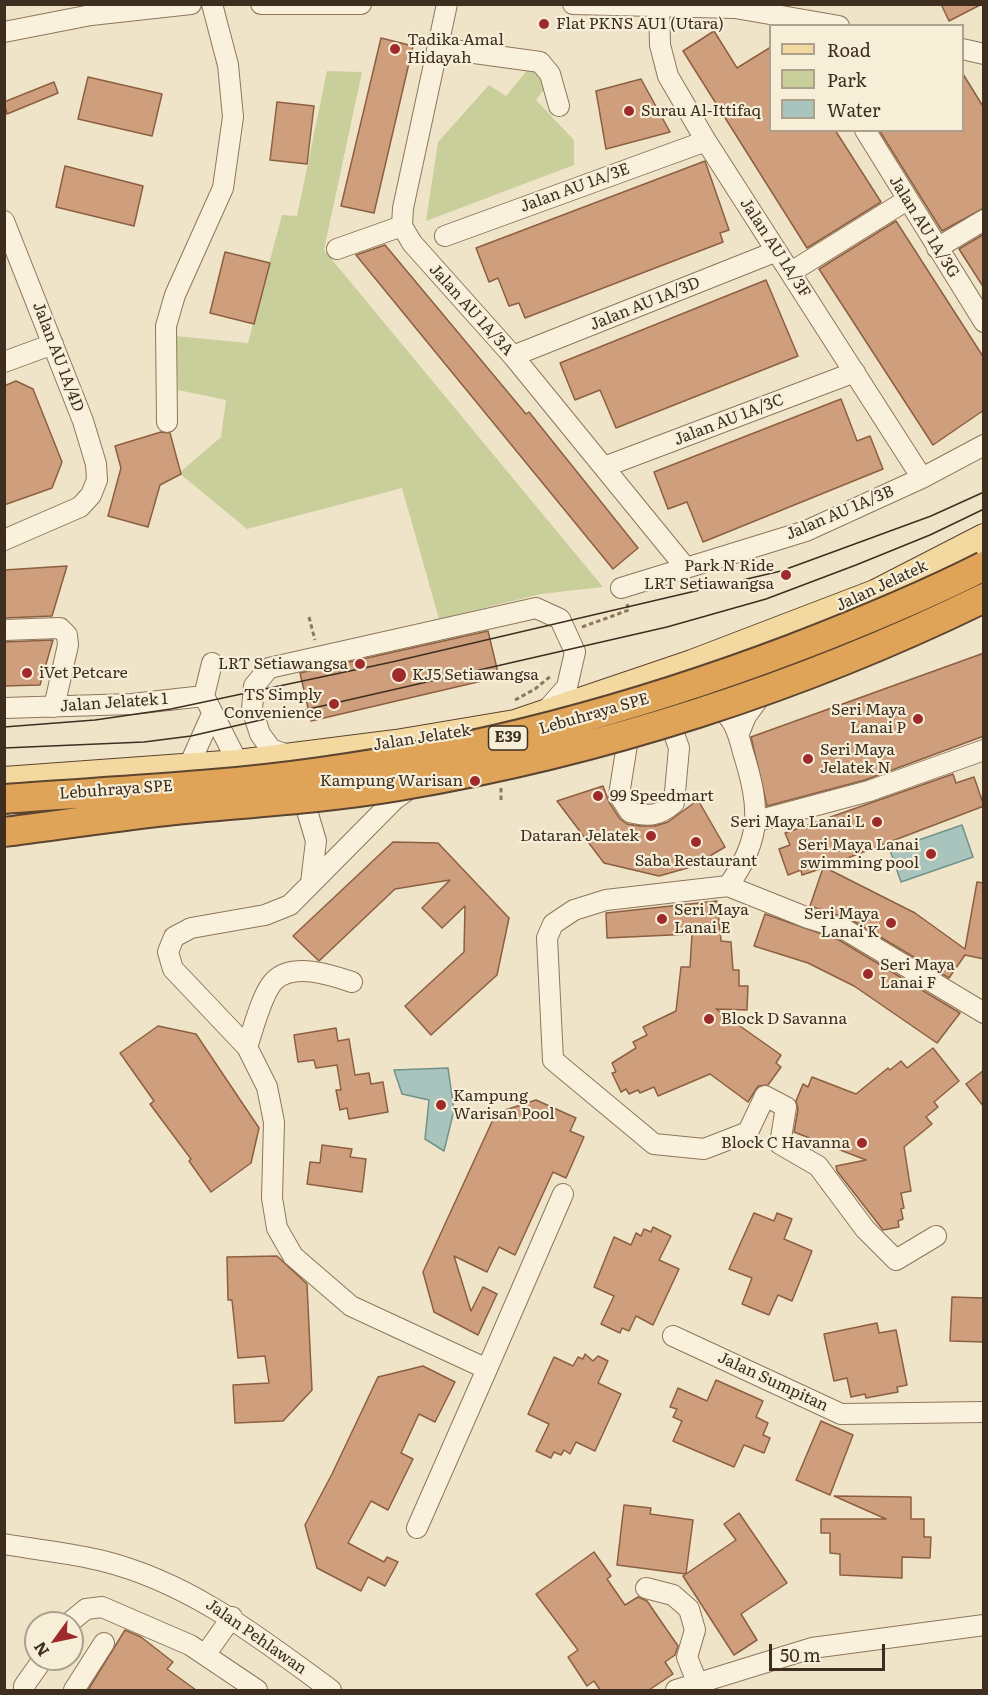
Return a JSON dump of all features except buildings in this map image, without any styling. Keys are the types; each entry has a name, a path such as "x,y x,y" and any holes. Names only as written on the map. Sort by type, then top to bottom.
{"highway":[{"name":"Lebuhraya SPE","path":"5,822 482,745 623,708 737,670 861,622 939,589 984,566"},
{"name":"Lebuhraya SPE","path":"5,822 163,812 318,798 489,770 623,736 751,695 882,644 984,599"}],"main road":[{"name":"Jalan Jelatek","path":"4,780 237,763 396,743 515,723 692,663 875,593 984,537"},
{"path":"5,822 94,828 228,818 414,785 670,722 847,658 984,599"}],"street":[{"path":"4,32 91,15 191,4"},
{"path":"167,422 166,326 175,295 223,188 233,117 228,65 212,4"},
{"path":"261,4 361,4"},
{"path":"337,249 402,226 403,208 447,4"},
{"path":"573,4 735,8 829,24"},
{"name":"Jalan AU 1A/3F","path":"659,5 660,45 668,76 706,141 922,478"},
{"path":"964,42 984,40"},
{"path":"438,48 540,62 550,74 559,106"},
{"path":"964,49 984,54"},
{"name":"Jalan AU 1A/3G","path":"866,132 984,322"},
{"name":"Jalan AU 1A/3E","path":"445,236 706,141"},
{"path":"790,272 907,200"},
{"path":"937,249 984,220"},
{"name":"Jalan AU 1A/4D","path":"4,540 80,507 91,495 97,480 96,464 83,421 5,223"},
{"name":"Jalan AU 1A/3A","path":"402,226 412,243 513,356 686,568"},
{"name":"Jalan AU 1A/3D","path":"513,356 777,251"},
{"path":"4,362 52,344"},
{"name":"Jalan AU 1A/3C","path":"604,468 855,372"},
{"name":"Jalan AU 1A/3B","path":"621,588 806,531 922,478 984,445"},
{"path":"290,756 271,749 260,734 252,710 254,686 269,668 536,608 560,619 574,652 567,687 544,713"},
{"path":"4,630 60,628 67,635 68,645 54,707"},
{"path":"188,768 208,705 212,663"},
{"path":"739,733 746,716 768,686"},
{"name":"Jalan Jelatek 1","path":"4,708 132,704 208,705"},
{"path":"208,705 237,763"},
{"path":"715,706 728,716 739,733 755,792 757,821 743,865 728,886"},
{"path":"629,732 619,795 630,812 645,816 661,814 674,803 679,748 670,722"},
{"path":"757,821 869,791 984,750"},
{"path":"414,785 394,800 290,905 265,915 190,928 174,937 168,952 173,969 247,1047 267,1087 274,1122 275,1218 277,1228 292,1256 351,1306 487,1370"},
{"path":"305,804 316,841 310,883"},
{"path":"316,841 359,835"},
{"path":"936,1236 896,1260 865,1229 818,1166 780,1144 786,1107 765,1096 748,1132 704,1149 654,1144 553,1060 547,938 553,924 574,910 606,900 728,886 808,918 844,929 983,1013"},
{"path":"247,1047 267,994 275,980 289,974 320,971 352,982"},
{"path":"417,1528 563,1194"},
{"name":"Jalan Sumpitan","path":"673,1336 841,1414 984,1412"},
{"name":"Jalan Pehlawan","path":"4,1544 103,1560 151,1576 192,1594 232,1617 331,1690"},
{"path":"646,1588 673,1595 689,1609 696,1630 687,1657 697,1682"},
{"path":"84,1611 102,1607 190,1645 257,1690"},
{"path":"205,1655 232,1617"},
{"path":"676,1690 812,1648 984,1625"},
{"path":"74,1690 104,1643"},
{"path":"24,1690 24,1686 35,1671"}],"path":[{"path":"585,626 629,610"},
{"path":"309,617 320,656"},
{"path":"511,703 535,689 555,671"}],"green space":[{"path":"529,68 548,84 536,100 574,140 574,165 426,221 438,142 489,85 506,96"},
{"path":"327,71 362,72 324,250 603,587 541,594 439,619 402,488 247,529 179,473 221,437 226,400 178,390 175,336 248,343 282,215 297,216"}],"water":[{"name":"Seri Maya Lanai swimming pool","path":"962,825 973,857 901,882 890,850"},
{"name":"Kampung Warisan Pool","path":"448,1068 454,1110 444,1151 425,1139 429,1100 402,1094 394,1070"}],"tram line":[{"path":"4,727 95,720 171,709 392,662 781,571 931,516 984,492"},
{"path":"4,748 144,742 191,736 667,627 766,599 930,535 984,509"}],"place":[{"name":"Flat PKNS AU1 (Utara)","path":"544,24"},
{"name":"Tadika Amal Hidayah","path":"395,49"},
{"name":"Surau Al-Ittifaq","path":"629,111"},
{"name":"Park N Ride LRT Setiawangsa","path":"786,575"},
{"name":"LRT Setiawangsa","path":"360,664"},
{"name":"iVet Petcare","path":"27,673"},
{"name":"KJ5 Setiawangsa","path":"399,675"},
{"name":"TS Simply Convenience","path":"334,704"},
{"name":"Seri Maya Lanai P","path":"918,719"},
{"name":"Seri Maya Jelatek N","path":"808,759"},
{"name":"Kampung Warisan","path":"475,781"},
{"name":"99 Speedmart","path":"598,796"},
{"name":"Seri Maya Lanai L","path":"877,822"},
{"name":"Dataran Jelatek","path":"651,836"},
{"name":"Saba Restaurant","path":"696,842"},
{"name":"Seri Maya Lanai swimming pool","path":"931,854"},
{"name":"Seri Maya Lanai E","path":"662,919"},
{"name":"Seri Maya Lanai K","path":"891,923"},
{"name":"Seri Maya Lanai F","path":"868,974"},
{"name":"Block D Savanna","path":"709,1019"},
{"name":"Kampung Warisan Pool","path":"441,1105"},
{"name":"Block C Havanna","path":"862,1143"}]}
